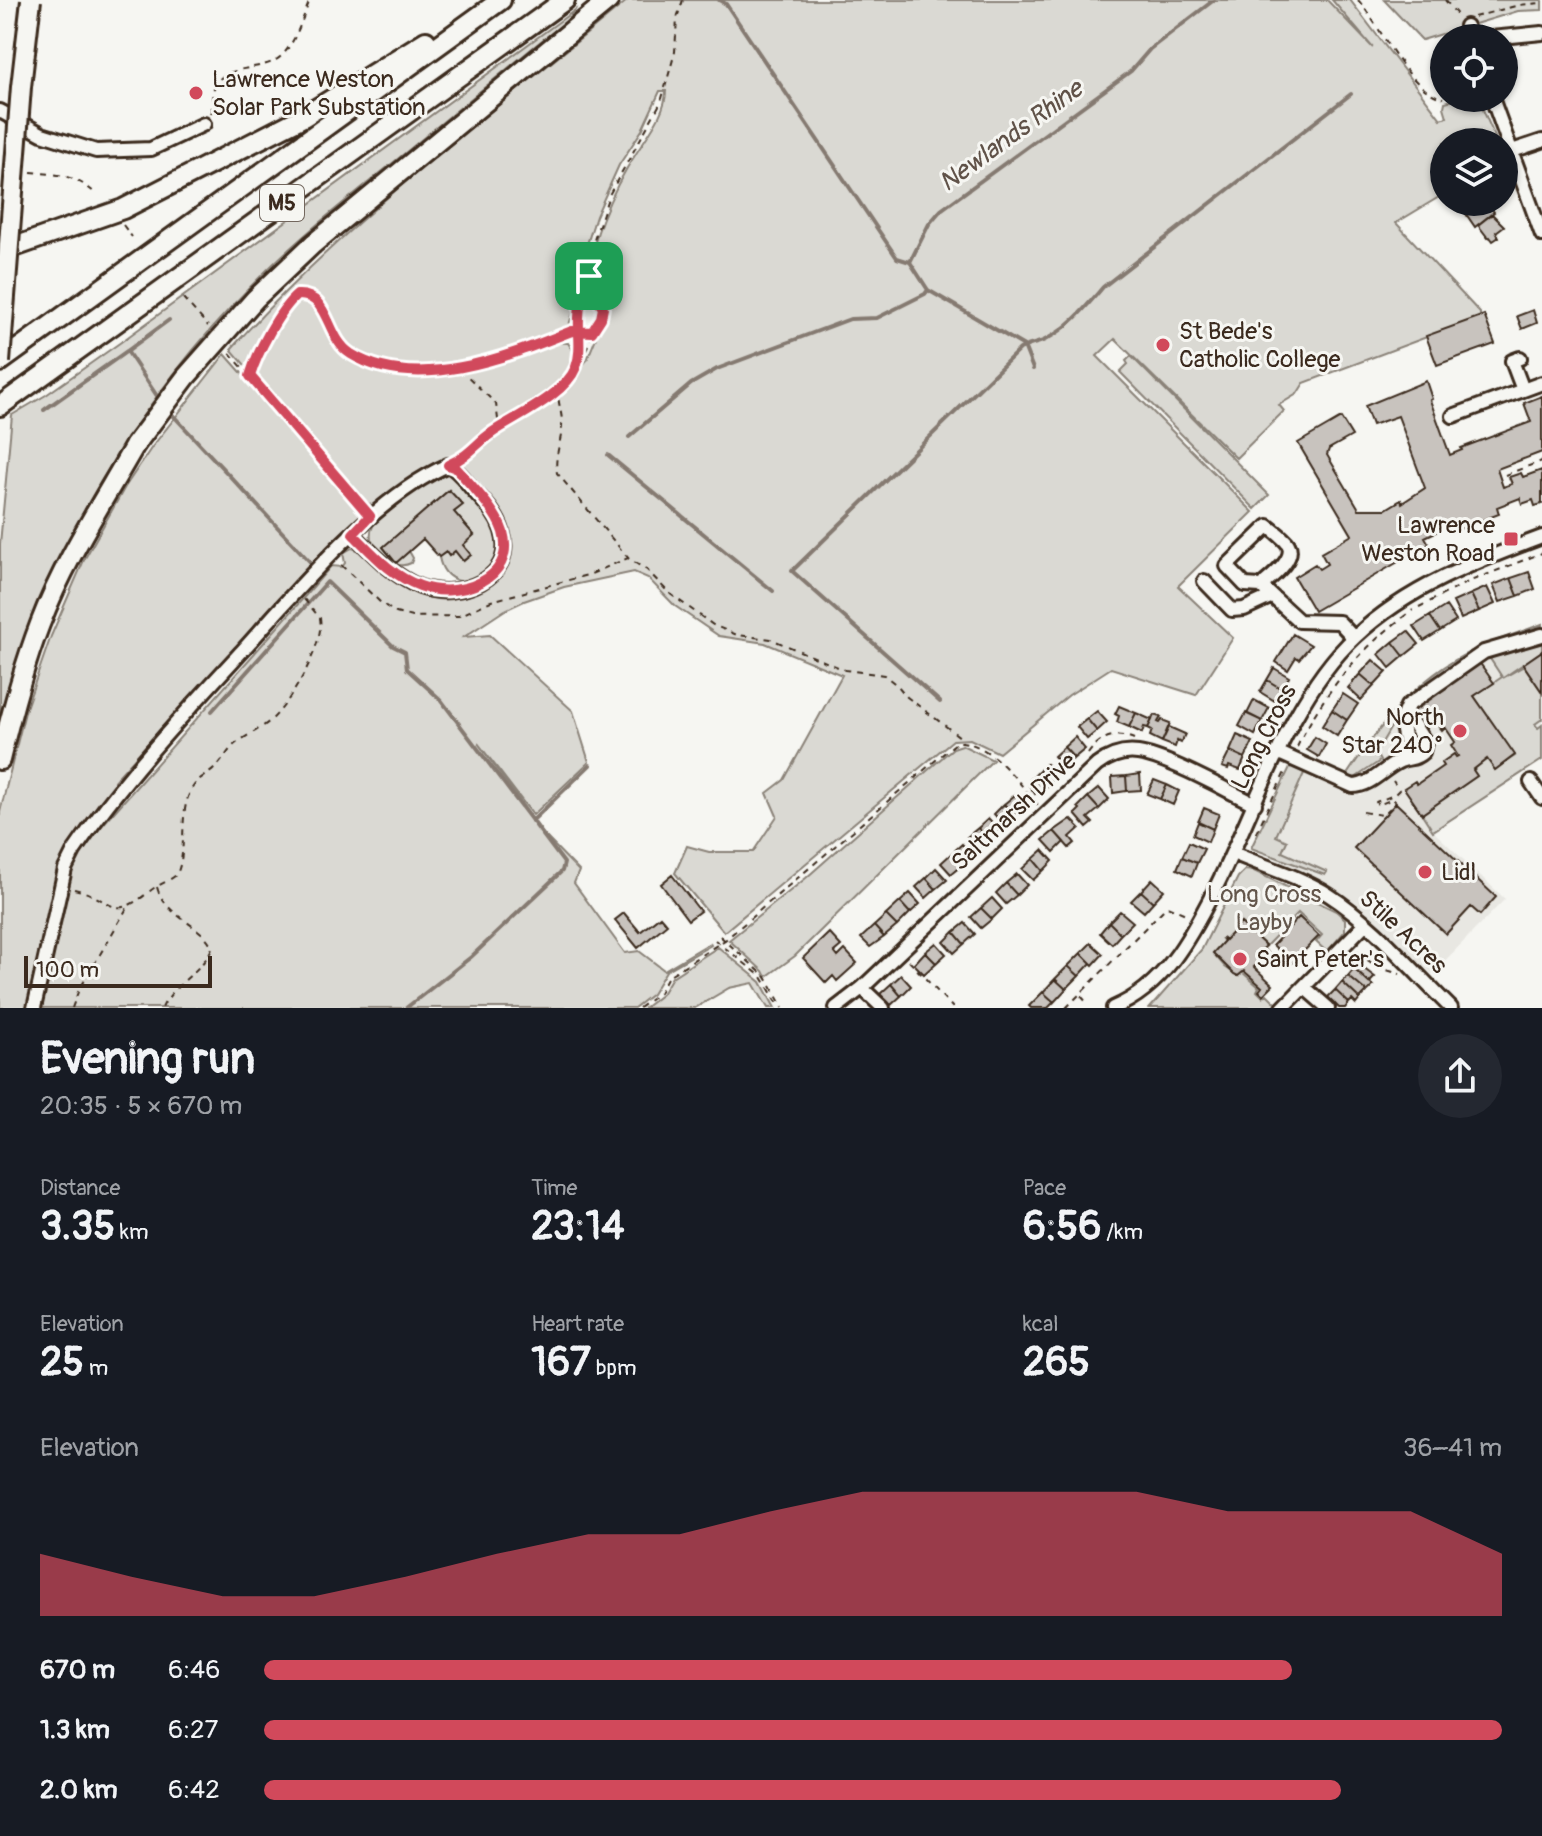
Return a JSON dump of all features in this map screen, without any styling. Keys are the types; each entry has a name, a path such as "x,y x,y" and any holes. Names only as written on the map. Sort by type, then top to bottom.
{"highway":[{"path":"0,362 21,87 31,0"},
{"path":"0,252 123,209 151,195 303,117 492,0"},
{"name":"M5","path":"0,362 501,0"},
{"name":"M5","path":"0,406 565,0"},
{"path":"0,760 15,698 41,622 71,557 135,445 186,377 255,299 313,244 609,0"}],"street":[{"path":"1518,35 1542,33"},
{"path":"0,111 42,134 96,151 151,149 204,124"},
{"path":"1518,149 1542,141"},
{"path":"1518,168 1542,235"},
{"path":"1520,358 1512,361 1523,390"},
{"path":"1453,416 1542,383"},
{"path":"34,1008 68,860 80,842 157,744 297,592 370,516 448,465 456,468 483,499 502,529 504,544 502,557 487,578 461,591 423,588 388,568 353,534"},
{"path":"1261,586 1288,559 1290,551 1289,545 1268,526 1227,566 1245,585 1261,586 1299,621 1339,622 1354,638"},
{"name":"Long Cross","path":"1113,1008 1131,1004 1168,967 1190,937 1238,855 1255,804 1285,756 1296,715 1314,686 1354,638 1443,576 1542,537"},
{"path":"1204,581 1232,610 1244,609 1270,597"},
{"path":"1285,756 1356,786 1402,759 1406,751 1401,721 1407,706 1484,652 1542,635"},
{"path":"1402,759 1414,759 1423,752 1425,744 1406,713 1407,706"},
{"path":"1405,737 1409,730 1419,734"},
{"name":"Saltmarsh Drive","path":"836,1008 862,988 1103,760 1129,753 1161,760 1255,804"},
{"path":"1531,782 1542,798"},
{"name":"Stile Acres","path":"1238,855 1289,874 1329,895 1365,924 1451,1008"},
{"path":"1283,1008 1365,924"},
{"path":"1304,987 1328,1008"},
{"path":"862,988 883,1008"}],"path":[{"path":"204,124 213,111 213,88 220,79 231,72 277,60 292,42 310,0"},
{"path":"448,465 540,403 573,374 587,352 603,308 591,290 590,252 602,211 619,173 661,102 675,52 677,18 683,0"},
{"path":"1358,0 1417,82 1430,93"},
{"path":"1445,0 1467,24"},
{"path":"1471,24 1519,5 1542,3"},
{"path":"26,172 65,175 82,181 96,194"},
{"path":"121,223 132,237"},
{"path":"577,365 580,304 589,276"},
{"path":"250,376 262,348 290,302 301,294 319,302 341,346 385,369 487,363 580,330 592,332"},
{"path":"183,298 212,331"},
{"path":"231,353 370,516"},
{"path":"459,367 496,404 499,428"},
{"path":"558,388 557,399 563,423 556,457 557,473 629,559 647,570 690,609 725,631 771,639 845,670 884,675 907,697 960,737 962,742"},
{"path":"1505,475 1542,461"},
{"path":"1238,855 1285,756 1329,690 1354,660 1415,609 1455,587 1542,553"},
{"path":"61,887 86,891 114,906 128,907 171,879 181,865 187,800 193,787 218,766 232,747 270,721 280,710 317,646 322,622 297,592"},
{"path":"639,1008 659,993 668,976 725,940 957,742 993,756 1047,814"},
{"path":"1363,812 1383,815 1396,802 1393,799 1378,805 1376,802 1399,790 1386,770"},
{"path":"157,886 165,904 210,941 212,948 169,995 162,1008"},
{"path":"1066,1008 1167,906 1190,916"},
{"path":"72,1008 78,992 128,907"},
{"path":"720,936 766,977 782,1008"},
{"path":"715,940 762,977 782,1008"},
{"path":"1347,943 1383,970 1417,975"},
{"path":"900,952 953,1008"},
{"path":"1080,994 1088,1004"}],"shaded area":[{"path":"1542,624 1542,760 1433,831 1505,899 1432,974 1357,903 1277,860 1286,841 1276,836 1305,771 1361,796 1390,775 1376,755 1387,717 1416,689 1449,663 1474,649"}],"green space":[{"path":"628,0 1327,0 1373,48 1332,0 1350,0 1430,105 1430,112 1436,112 1441,119 1447,117 1446,112 1484,112 1491,128 1430,128 1430,202 1396,223 1480,313 1480,317 1304,383 1297,394 1279,405 1284,411 1236,458 1115,339 1097,356 1253,512 1178,586 1233,638 1196,695 1111,668 1069,695 999,753 970,739 953,740 724,932 675,873 687,846 709,852 753,852 777,816 767,793 784,780 842,675 765,643 719,636 675,606 648,578 634,572 564,587 524,601 464,637 490,635 573,711 589,762 533,815 478,743 545,836 579,871 574,883 625,953 639,951 664,970 711,945 666,971 652,994 634,1008 40,1008 73,868 84,846 331,566 342,567 345,563 343,553 352,548 364,553 408,589 438,599 468,593 505,559 496,508 462,465 505,429 560,397 587,360 606,313 606,304 595,293 591,276 596,239 620,181 660,115 666,91 660,91 642,130 619,165 596,216 582,260 583,280 569,325 545,340 479,363 479,366 486,367 537,347 568,343 574,352 573,365 566,377 541,398 486,432 474,447 377,507 364,502 231,349 323,255 474,125"},
{"path":"1384,0 1542,0 1542,10 1518,11 1475,24 1430,24 1430,38 1422,40"},
{"path":"575,10 558,28 293,246 214,326 173,376 100,482 70,538 19,656 0,718 0,544 12,415 121,342"},
{"path":"225,354 352,498 360,519 83,829 54,895 28,1008 0,1008 0,812 26,708 51,636 84,560 125,487 152,447"},
{"path":"1131,356 1269,495 1255,509 1120,372"},
{"path":"442,472 458,474 499,529 503,549 487,573 477,579 456,580 441,565 439,557 446,552 449,556 455,551 464,561 471,554 463,545 474,535 454,512 462,505 449,490 383,547 396,562 409,551 413,558 411,563 403,565 388,561 372,542 373,526 385,512"},
{"path":"1542,624 1542,632 1487,650 1443,672 1424,687 1391,727 1376,754 1380,761 1355,778 1346,776 1386,721 1433,675 1480,647"},
{"path":"1542,639 1542,651 1503,678 1524,666 1542,692 1542,719 1535,724 1538,728 1542,725 1542,760 1433,831 1422,814 1477,776 1473,770 1487,759 1495,769 1515,756 1474,696 1502,677 1487,654"},
{"path":"962,745 993,760 795,956 766,977 729,940 806,878 953,748"},
{"path":"1291,765 1305,771 1276,836 1287,841 1282,852 1327,872 1325,875 1251,848"},
{"name":"Long Cross Layby","path":"1245,870 1254,871 1336,911 1345,919 1345,931 1327,952 1316,942 1322,935 1298,913 1266,946 1241,923 1225,940 1221,938 1224,941 1213,953 1238,976 1242,972 1259,987 1257,991 1263,997 1267,994 1278,1005 1275,1008 1150,1008 1202,949 1238,877"},
{"path":"718,947 761,982 775,1008 768,1008 753,983 729,988 695,1008 644,1008 662,994 672,977"}],"building":[{"path":"1467,216 1489,216 1475,227"},
{"path":"1494,216 1504,226 1496,232 1499,237 1493,241 1478,225"},
{"path":"1533,310 1537,323 1522,329 1517,316"},
{"path":"1484,315 1495,344 1437,365 1426,336"},
{"path":"1426,381 1450,455 1531,422 1524,403 1542,396 1542,452 1497,469 1503,487 1512,484 1509,477 1521,473 1523,477 1542,470 1542,504 1535,506 1533,500 1522,504 1520,498 1497,507 1499,514 1457,530 1454,523 1425,537 1429,544 1314,611 1294,577 1315,564 1319,569 1327,564 1321,553 1352,535 1298,443 1341,418 1352,436 1329,449 1327,455 1359,509 1386,509 1401,500 1402,503 1425,488 1398,416 1372,425 1365,406"},
{"path":"449,490 463,505 454,512 474,535 463,545 471,555 463,561 455,551 449,556 446,552 439,557 423,539 396,563 383,547"},
{"path":"1529,572 1535,589 1518,596 1511,578"},
{"path":"1511,578 1518,596 1500,602 1493,585"},
{"path":"1487,587 1495,604 1479,611 1471,594"},
{"path":"1471,594 1479,611 1461,619 1453,602"},
{"path":"1446,606 1456,621 1440,631 1430,616"},
{"path":"1430,616 1440,631 1424,641 1414,626"},
{"path":"1408,631 1419,644 1404,656 1393,642"},
{"path":"1293,634 1311,645 1299,659 1296,657 1288,670 1276,662"},
{"path":"1393,642 1404,656 1390,668 1379,654"},
{"path":"1542,651 1542,692 1523,664"},
{"path":"1373,660 1387,672 1374,686 1360,674"},
{"path":"1479,662 1494,683 1474,696 1515,755 1495,770 1487,759 1473,770 1477,776 1422,814 1404,788 1415,781 1417,784 1454,754 1458,756 1451,745 1455,742 1445,727 1442,730 1438,725 1442,722 1439,719 1421,731 1407,711"},
{"path":"1274,668 1289,677 1282,689 1267,680"},
{"path":"1360,674 1374,686 1361,700 1348,688"},
{"path":"1267,680 1282,689 1275,701 1260,692"},
{"path":"1343,694 1358,704 1347,720 1332,710"},
{"path":"1254,700 1269,708 1262,721 1247,714"},
{"path":"1119,706 1136,713 1129,727 1117,722 1119,716 1115,714"},
{"path":"1332,710 1347,720 1337,736 1322,726"},
{"path":"1097,711 1107,722 1097,731 1087,719"},
{"path":"1136,713 1152,720 1142,733 1129,727"},
{"path":"1246,713 1262,721 1255,735 1239,726"},
{"path":"1154,715 1161,717 1160,723 1162,720 1170,723 1162,742 1150,736 1152,730 1148,728"},
{"path":"1087,719 1097,731 1087,739 1077,727"},
{"path":"1169,727 1185,734 1175,747 1162,742"},
{"path":"1237,735 1253,742 1245,758 1230,751"},
{"path":"1075,737 1085,749 1074,758 1064,747"},
{"path":"1315,737 1326,744 1319,757 1307,750"},
{"path":"1064,747 1074,758 1064,768 1054,756"},
{"path":"1230,751 1245,758 1240,770 1222,767"},
{"path":"1046,764 1056,775 1040,795 1035,794 1029,785 1030,780"},
{"path":"1140,774 1141,790 1127,791 1126,776"},
{"path":"1126,776 1127,791 1113,793 1112,777"},
{"path":"1154,780 1167,785 1160,799 1147,794"},
{"path":"1167,785 1179,791 1173,805 1160,799"},
{"path":"1099,788 1109,799 1099,809 1088,797"},
{"path":"1015,795 1025,806 1014,815 1004,804"},
{"path":"1088,797 1099,809 1088,818 1093,823 1087,828 1075,814"},
{"name":"Lidl","path":"1396,803 1496,897 1480,915 1471,907 1446,934 1354,848"},
{"path":"1004,804 1014,815 1004,825 994,814"},
{"path":"1204,808 1219,814 1213,829 1198,822"},
{"path":"988,819 999,830 988,839 978,828"},
{"path":"1071,819 1080,828 1070,837 1075,843 1069,848 1054,831"},
{"path":"1198,822 1213,829 1208,842 1193,835"},
{"path":"978,828 988,839 978,849 967,837"},
{"path":"1054,831 1064,842 1054,852 1043,840"},
{"path":"1189,842 1204,849 1197,863 1182,857"},
{"path":"962,844 972,855 962,865 952,853"},
{"path":"1043,850 1053,861 1043,871 1033,859"},
{"path":"952,853 962,865 951,874 941,863"},
{"path":"1182,857 1197,863 1192,876 1177,869"},
{"path":"1033,859 1043,871 1033,880 1022,869"},
{"path":"936,868 947,880 936,889 926,878"},
{"path":"1017,874 1027,885 1017,895 1006,883"},
{"path":"672,875 700,911 688,920 661,884"},
{"path":"926,878 936,889 926,898 916,887"},
{"path":"1152,879 1164,890 1153,902 1141,891"},
{"path":"1006,883 1017,895 1006,904 996,893"},
{"path":"1141,891 1153,902 1144,912 1131,901"},
{"path":"910,893 920,904 910,913 900,902"},
{"path":"992,898 1002,909 992,919 981,908"},
{"path":"900,902 910,913 897,926 886,915"},
{"path":"981,908 992,919 981,928 971,917"},
{"path":"1120,911 1133,922 1121,934 1109,922"},
{"path":"624,913 640,932 660,916 667,924 638,948 615,920"},
{"path":"886,915 897,926 884,937 874,926"},
{"path":"1299,917 1319,936 1292,963 1273,945"},
{"path":"1109,922 1121,934 1112,944 1100,933"},
{"path":"965,923 975,934 964,944 954,932"},
{"name":"Saint Peter's","path":"1241,923 1266,946 1263,949 1268,953 1254,967 1273,985 1263,995 1259,991 1262,987 1244,971 1238,976 1234,974 1213,953 1224,941 1222,937 1225,940"},
{"path":"874,926 884,937 870,947 861,938"},
{"path":"954,932 964,944 954,953 944,942"},
{"path":"829,933 841,946 834,952 838,957 845,950 857,963 837,981 833,976 826,983 803,958"},
{"path":"936,943 946,954 936,963 925,952"},
{"path":"1091,943 1103,954 1093,965 1081,953"},
{"path":"925,952 936,963 924,974 914,964"},
{"path":"1081,953 1091,963 1079,976 1068,966"},
{"path":"1359,965 1375,977 1369,983 1354,969"},
{"path":"1068,966 1079,976 1066,989 1055,979"},
{"path":"1354,969 1373,986 1367,992 1348,976"},
{"path":"901,975 911,986 901,996 891,984"},
{"path":"1348,976 1367,992 1360,999 1342,982"},
{"path":"1055,979 1066,989 1054,1002 1043,992"},
{"path":"1342,982 1360,999 1356,1004 1352,1000 1349,1003 1335,990"},
{"path":"891,984 901,996 891,1005 880,994"},
{"path":"1335,990 1349,1003 1345,1008 1339,1008 1328,997"},
{"path":"1043,992 1054,1002 1048,1008 1031,1008 1029,1006"}],"waterway":[{"path":"719,0 726,4 897,258 910,262"},
{"name":"Newlands Rhine","path":"629,437 691,384 717,369 850,319 877,318 925,294 928,290 910,262 929,224 941,210 1131,71 1150,49 1214,0"},
{"path":"940,702 792,571 1020,349 1045,340 1062,329 1103,287 1351,94"},
{"path":"928,290 1024,346 1033,369"},
{"path":"127,351 169,320"},
{"path":"44,410 127,351 161,402"},
{"path":"115,781 312,564 169,411"},
{"path":"608,455 773,591"},
{"path":"212,711 327,582 393,646 405,652 407,669 441,700 564,863 562,871 471,957 406,1008"},
{"path":"532,821 590,765"}],"place":[{"name":"Lawrence Weston Solar Park Substation","path":"196,93"},
{"name":"St Bede's Catholic College","path":"1163,345"},
{"name":"Lawrence Weston Road","path":"1511,539"},
{"name":"North Star 240°","path":"1460,731"},
{"name":"Lidl","path":"1425,872"},
{"name":"Saint Peter's","path":"1240,959"}],"route":[{"path":"589,276 580,304 578,321 580,330 581,340 573,374 540,403 489,434 473,451 448,465 456,468 483,499 502,529 504,552 496,568 487,578 461,591 435,591 399,576 353,534 370,516 250,376 255,360 290,302 297,295 314,298 322,305 328,325 341,346 385,369 452,368 487,363 572,331 580,330 592,332 603,308 589,286 589,276"}]}
